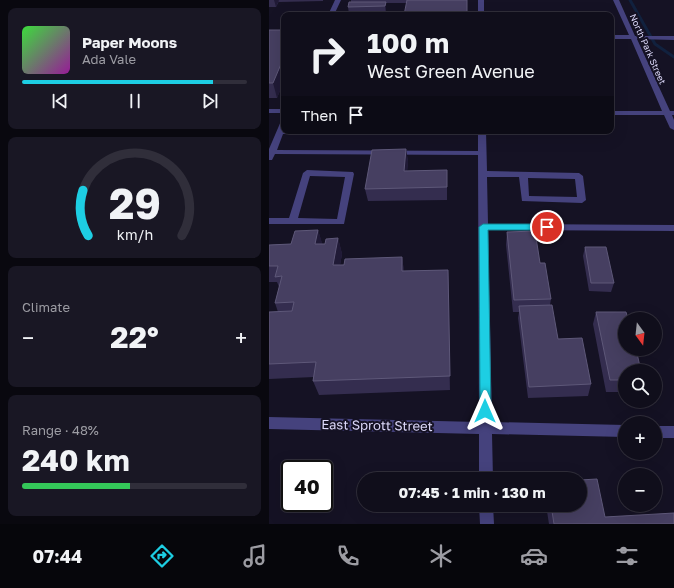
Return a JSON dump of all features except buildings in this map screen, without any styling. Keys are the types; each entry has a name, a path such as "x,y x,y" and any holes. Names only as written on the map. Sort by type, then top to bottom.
{"street":[{"path":"332,12 338,0"},
{"path":"481,0 481,12"},
{"name":"North Park Street","path":"616,0 637,38 671,113 674,128"},
{"path":"614,37 674,38"},
{"path":"269,111 281,111"},
{"path":"614,113 671,113"},
{"path":"280,132 270,155 483,153"},
{"path":"482,134 486,472"},
{"path":"269,221 292,222 341,222 351,174 307,173 292,222"},
{"path":"483,174 579,176 582,200 525,199 523,175"},
{"path":"483,227 674,228"},
{"name":"East Sprott Street","path":"269,423 486,426 618,431"},
{"path":"662,432 674,432"},
{"path":"487,512 487,524"}],"waterway":[{"path":"630,0 655,44 674,57"}],"route":[{"path":"485,411 483,227 547,227"}]}
